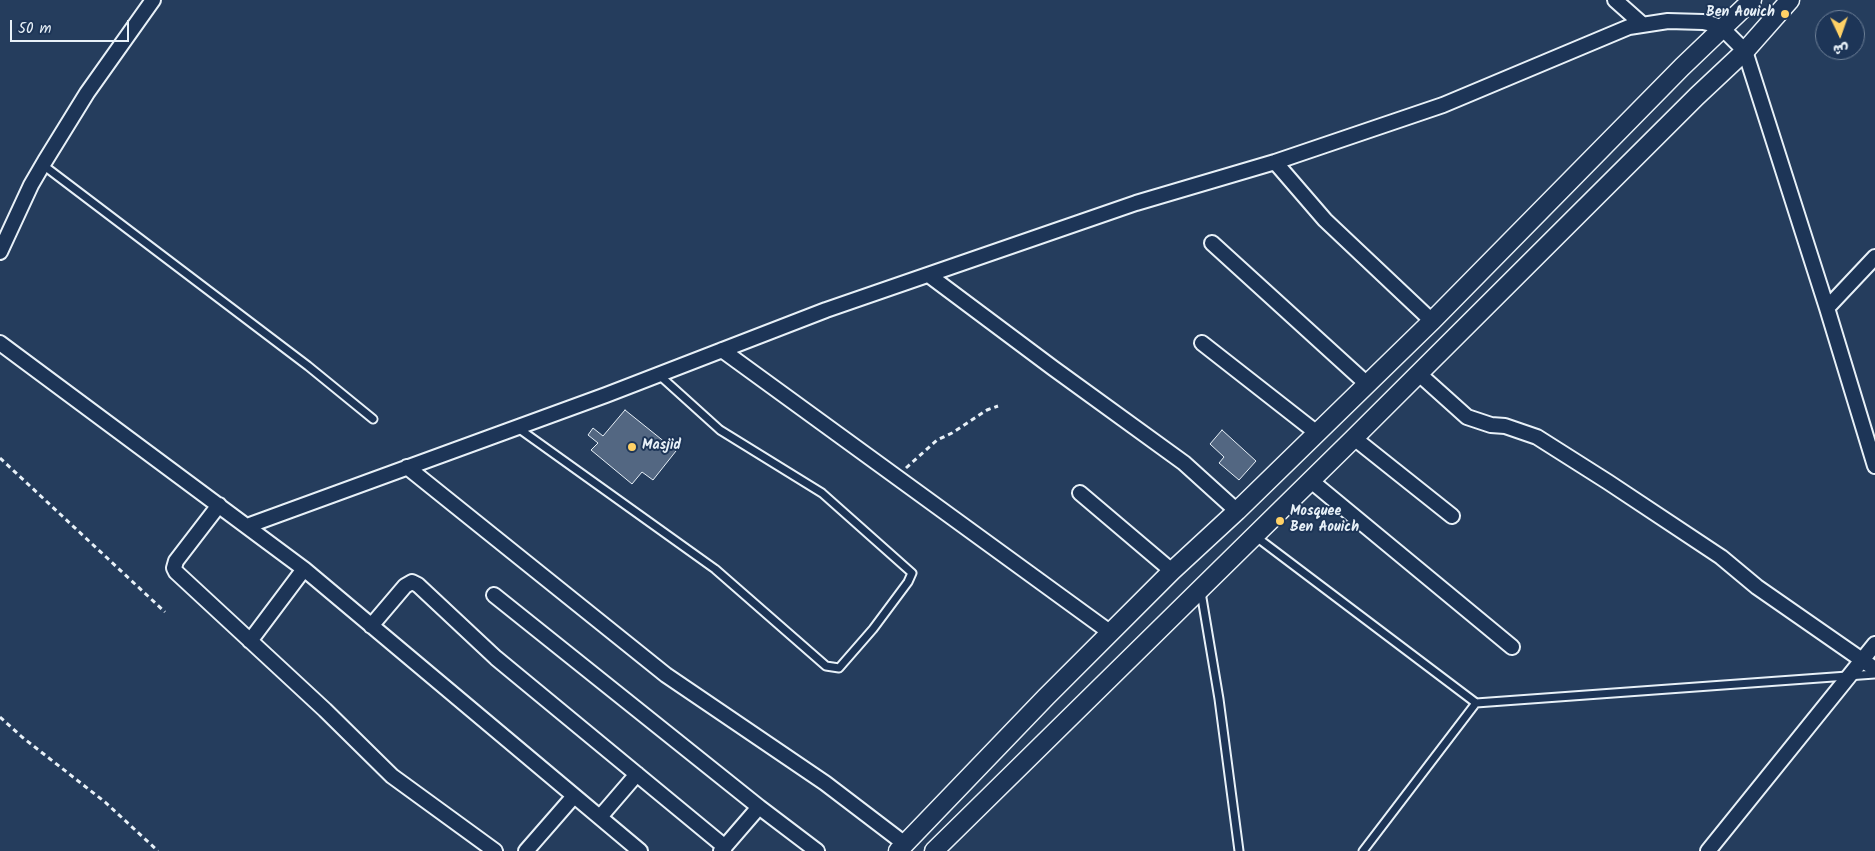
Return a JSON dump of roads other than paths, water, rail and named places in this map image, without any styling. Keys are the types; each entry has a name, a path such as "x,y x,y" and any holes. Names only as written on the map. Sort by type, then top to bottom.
{"street":[{"path":"0,252 43,165 87,93 153,0"},
{"path":"1615,0 1642,24"},
{"path":"406,467 666,675 825,783 902,847 1046,697 1172,571 1237,511 1432,321 1752,0"},
{"path":"934,851 1354,438 1697,96 1745,51 1790,0"},
{"path":"247,526 606,395 826,310 930,276 1010,246 1136,203 1275,162 1443,105 1629,26 1668,21 1703,22 1722,28 1745,51 1788,191 1872,448 1875,466"},
{"path":"1275,162 1325,220 1432,321"},
{"path":"1212,243 1368,384"},
{"path":"1827,308 1875,257"},
{"path":"930,276 1184,463 1237,511"},
{"path":"0,343 219,504 304,570 640,851"},
{"path":"1202,343 1317,433"},
{"path":"722,350 1111,633"},
{"path":"1418,373 1467,416 1491,425 1504,426 1537,437 1608,482 1721,557 1757,587 1875,669"},
{"path":"1354,438 1452,516"},
{"path":"1310,480 1512,647"},
{"path":"1080,492 1172,571"},
{"path":"219,504 176,561 174,568 176,572 326,710 392,776 495,851"},
{"path":"250,641 304,570"},
{"path":"371,626 405,586 412,582 418,585 496,658 637,774 723,849 759,807"},
{"path":"494,595 759,807 818,851"},
{"path":"1708,851 1875,644"},
{"path":"994,751 1015,771"},
{"path":"600,817 637,774"},
{"path":"526,851 574,796"}],"lane":[{"path":"43,165 308,366 373,420"},
{"path":"517,427 715,569 826,666 839,668 873,629 908,582 912,573 822,493 720,430 658,374"},
{"path":"1254,535 1476,703 1875,674"},
{"path":"1200,588 1219,699 1239,851"},
{"path":"1363,851 1476,703"}],"place":[{"name":"Ben Aouich","path":"1785,14"},
{"name":"Masjid","path":"632,447"},
{"name":"Mosquee Ben Aouich","path":"1280,521"}]}
